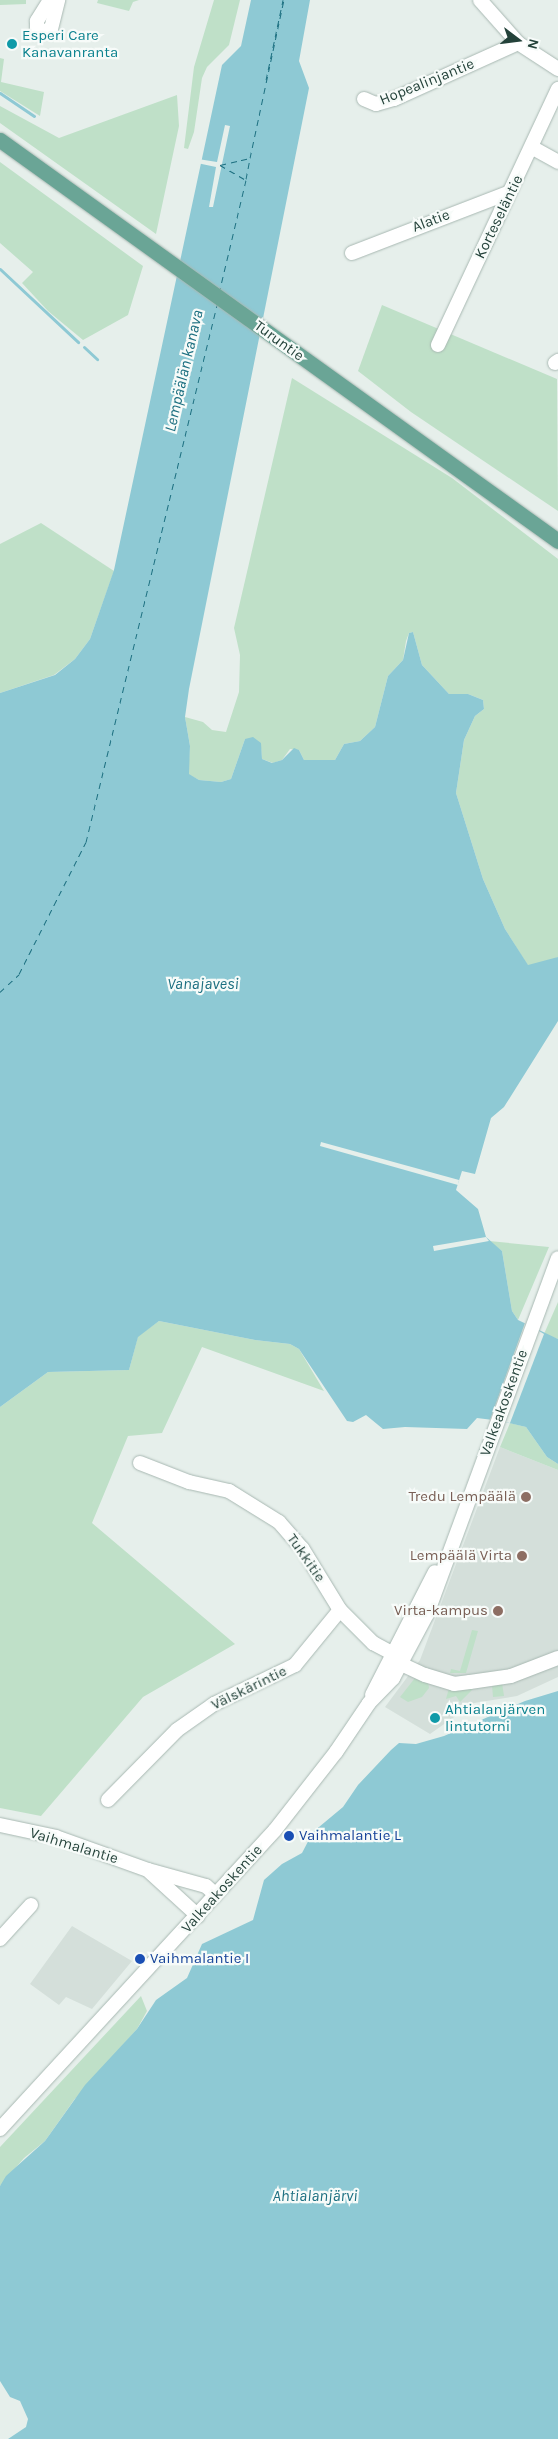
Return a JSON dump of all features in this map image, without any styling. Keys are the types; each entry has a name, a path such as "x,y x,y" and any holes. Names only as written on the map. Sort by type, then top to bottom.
{"main road":[{"name":"Turuntie","path":"0,140 558,541"}],"street":[{"path":"50,0 37,21 37,28 41,32 51,29 58,0"},
{"path":"480,0 518,43 558,69"},
{"name":"Hopealinjantie","path":"364,99 376,104 394,99 518,43"},
{"name":"Korteseläntie","path":"438,344 510,192 533,148 558,89"},
{"path":"533,148 558,162"},
{"name":"Alatie","path":"352,253 510,192"},
{"name":"Valkeakoskentie","path":"0,2129 198,1916 311,1786 369,1703 397,1658 450,1548 558,1258"},
{"name":"Tukkitie","path":"140,1463 189,1482 229,1491 279,1522 302,1548 340,1610 374,1643 397,1658 454,1684 512,1676 558,1658"},
{"name":"Välskärintie","path":"108,1800 177,1730 206,1709 295,1665 340,1610"},
{"name":"Vaihmalantie","path":"0,1825 56,1838 148,1870 206,1886 216,1895"},
{"name":"Vaihmalantie","path":"148,1870 198,1916"},
{"path":"0,1939 31,1905"}],"shaded area":[{"name":"Virta-kampus","path":"500,1447 558,1470 558,1677 517,1696 474,1703 430,1734 385,1707 420,1660"},
{"path":"72,1926 132,1961 92,2009 66,1997 59,2005 30,1984"}],"green space":[{"path":"0,0 26,0 26,4 0,5"},
{"path":"98,0 139,0 133,2 129,11 97,3"},
{"path":"214,0 240,0 229,45 207,67 202,78 194,132 188,149 184,148 194,67"},
{"path":"0,58 4,59 1,82 44,92 40,116 0,91"},
{"path":"177,95 179,126 156,234 0,123 0,106 59,138"},
{"path":"0,162 143,266 128,315 83,340 48,311 22,283 33,272 0,243"},
{"path":"382,305 557,379 558,511 411,412 358,371"},
{"path":"292,378 452,478 558,559 558,957 552,960 528,966 505,929 483,879 456,793 464,740 475,716 484,709 483,700 468,694 449,694 422,665 413,632 409,633 406,641 403,660 388,676 375,727 360,741 344,744 335,760 304,760 299,750 290,749 282,760 273,763 262,759 261,748 245,739 231,779 221,782 199,780 188,774 190,746 185,717 203,722 212,730 226,732 239,692 240,655 234,628"},
{"path":"41,523 114,571 90,639 75,659 54,675 0,693 0,544"},
{"path":"489,1241 549,1247 518,1320 512,1311 502,1251"},
{"path":"558,1302 558,1339 544,1334"},
{"path":"159,1321 255,1340 290,1344 299,1349 324,1391 202,1347 162,1433 128,1436 92,1523 235,1644 143,1697 41,1816 0,1808 0,1407 48,1372 129,1370 138,1336"},
{"path":"510,1423 526,1427 547,1457 558,1464 558,1470 500,1447"},
{"path":"472,1630 478,1631 466,1673 450,1673 451,1669 460,1671"},
{"path":"415,1678 428,1682 429,1688 422,1697 408,1702 400,1697"},
{"path":"502,1683 504,1696 493,1697 492,1685"},
{"path":"449,1688 473,1689 460,1702 456,1696 446,1699"},
{"path":"141,1996 147,2011 137,2029 74,2100 45,2141 24,2158 0,2186 0,2147"}],"water":[{"path":"251,0 310,0 299,61 309,88 189,689 185,717 190,746 189,774 199,780 221,782 231,779 245,739 253,737 261,743 262,759 272,763 282,760 294,748 299,750 304,760 335,760 344,744 360,741 375,727 388,676 403,660 409,633 413,632 422,665 449,694 468,694 483,700 484,709 475,716 464,740 456,793 483,879 505,929 528,965 558,957 558,1021 504,1107 491,1118 475,1174 462,1171 456,1190 478,1209 486,1237 502,1251 512,1311 518,1320 558,1339 558,1464 547,1457 526,1427 501,1421 477,1418 467,1429 405,1427 383,1429 366,1415 353,1422 347,1421 299,1349 290,1344 255,1340 159,1321 138,1337 129,1370 48,1372 0,1407 0,693 55,675 75,659 90,639 114,570 222,65 241,46"},
{"name":"Ahtialanjärvi","path":"558,1691 558,2439 8,2439 26,2427 28,2419 20,2401 10,2397 0,2381 0,2186 6,2176 45,2141 85,2085 137,2029 156,2000 187,1978 202,1944 253,1920 264,1880 282,1864 302,1853 313,1832 343,1807 358,1785 391,1750 399,1743 416,1744 444,1736 525,1701"}],"pier":[{"path":"225,125 230,126 213,207 209,207 216,167 197,163 198,159 217,162"},
{"path":"321,1142 459,1180 458,1185 320,1146"},
{"path":"486,1237 489,1241 434,1251 433,1246"},
{"path":"525,1323 544,1334 510,1423 490,1420"}],"waterway":[{"path":"0,93 34,116"},
{"path":"0,269 78,342"},
{"path":"84,347 97,359"}],"ferry route":[{"path":"266,80 283,0"},
{"path":"220,165 250,158 284,0"},
{"path":"246,179 250,159"},
{"path":"220,165 246,180 220,289"},
{"path":"0,992 19,974 86,842 217,305"}],"place":[{"name":"Esperi Care Kanavanranta","path":"12,44"},
{"name":"Tredu Lempäälä","path":"526,1497"},
{"name":"Lempäälä Virta","path":"522,1556"},
{"name":"Virta-kampus","path":"498,1611"},
{"name":"Ahtialanjärven lintutorni","path":"435,1718"},
{"name":"Vaihmalantie L","path":"289,1836"},
{"name":"Vaihmalantie I","path":"140,1959"}],"water label":[{"name":"Lempäälän kanava","path":"184,371"},
{"name":"Vanajavesi","path":"203,984"}]}
